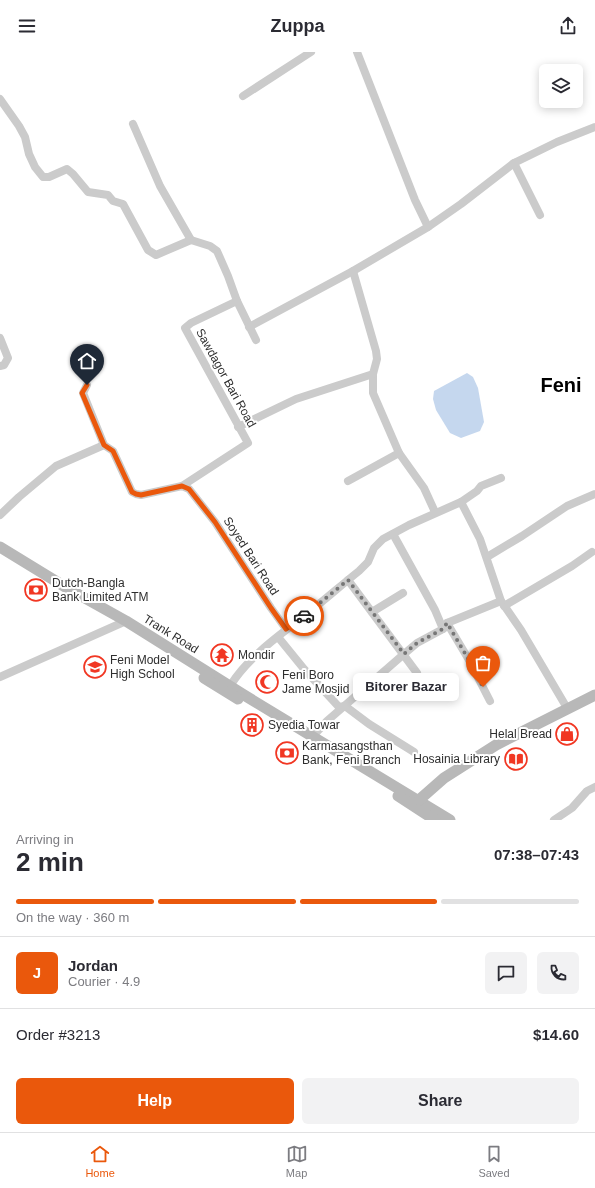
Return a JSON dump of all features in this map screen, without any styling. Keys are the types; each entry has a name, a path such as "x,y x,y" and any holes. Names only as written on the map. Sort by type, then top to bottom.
{"main road":[{"name":"Trank Road","path":"0,547 123,623 224,691 288,728 435,820"},
{"name":"Trank Road","path":"0,553 230,686 450,820"},
{"path":"422,802 444,778 496,745 595,695"},
{"path":"422,802 499,750 570,713 595,702"}],"street":[{"path":"243,96 311,52"},
{"path":"357,52 415,200 428,227"},
{"path":"0,99 19,126 25,137 29,154 35,167 43,177 49,177 67,169 73,174 84,190 108,195 112,201 123,204 148,250 156,255 191,240 210,246 217,251 237,301 256,340"},
{"path":"133,124 160,186 191,240"},
{"path":"249,327 353,271 428,227 461,204 514,163 557,142 595,127"},
{"path":"514,163 540,215"},
{"path":"353,271 376,351 377,359 373,374 373,393 399,453 424,488 435,512"},
{"name":"Sawdagor Bari Road","path":"182,486 248,443 185,328 191,323 237,301"},
{"path":"0,338 8,358 4,365 0,366"},
{"path":"238,426 296,399 373,374"},
{"path":"87,385 82,393 104,445 113,451 132,492 141,495 182,486"},
{"path":"0,515 56,466 104,445"},
{"path":"348,481 399,453"},
{"path":"230,686 239,672 251,660 286,629 348,580 368,562 374,548 383,539 409,524 461,502 481,486 501,478"},
{"name":"Soyed Bari Road","path":"182,486 189,489 215,522 286,629"},
{"path":"487,557 567,506 595,494"},
{"path":"461,502 480,539 503,603 567,708"},
{"path":"393,534 435,610 469,660 490,701"},
{"path":"313,736 327,721 417,643 445,626 503,603 572,566 574,563 592,552"},
{"path":"348,580 417,673"},
{"path":"372,612 403,593"},
{"path":"0,678 123,623"},
{"path":"278,637 304,669 339,707 345,706 369,724 414,752"},
{"path":"554,820 572,808 587,791 595,787"}],"water":[{"path":"467,373 473,377 478,388 484,422 480,431 461,438 450,433 436,410 433,399 434,391"}],"way so far":[{"path":"304,616 348,580 404,654 417,643 443,629 447,623 483,687"}],"place":[{"name":"Dutch-Bangla Bank Limited ATM","path":"36,590"},
{"name":"Mondir","path":"222,655"},
{"name":"Feni Model High School","path":"95,667"},
{"name":"Feni Boro Jame Mosjid","path":"267,682"},
{"name":"Bitorer Bazar","path":"483,687"},
{"name":"Syedia Towar","path":"252,725"},
{"name":"Helal Bread","path":"567,734"},
{"name":"Karmasangsthan Bank, Feni Branch","path":"287,753"},
{"name":"Hosainia Library","path":"516,759"}],"district":[{"name":"Feni","path":"561,385"}],"route":[{"path":"87,385 82,393 104,445 113,451 132,492 141,495 182,486 189,489 215,522 286,629 304,616"}]}
